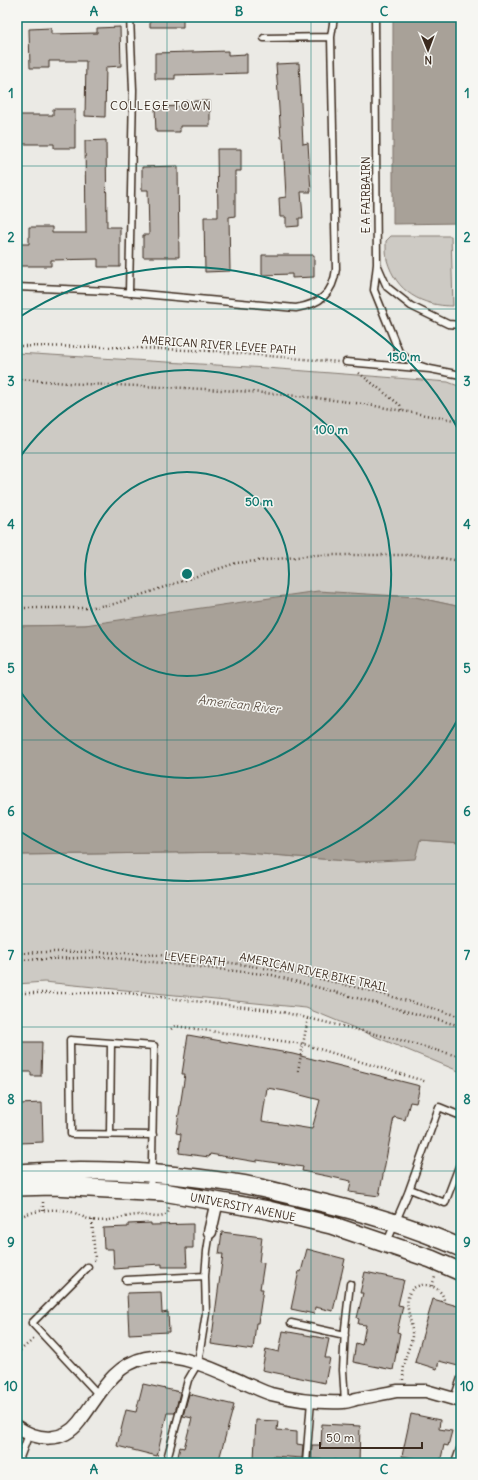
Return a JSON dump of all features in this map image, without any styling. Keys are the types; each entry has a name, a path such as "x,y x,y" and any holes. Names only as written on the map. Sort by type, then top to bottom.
{"street":[{"name":"UNIVERSITY AVENUE","path":"17,1172 72,1170 152,1174 236,1183 350,1208 461,1248"},
{"name":"UNIVERSITY AVENUE","path":"17,1187 54,1186 163,1192 268,1210 331,1224 432,1259 461,1272"},
{"path":"210,1232 217,1201"},
{"path":"17,1427 37,1437 50,1438 66,1433 79,1423 98,1394 111,1379 126,1366 144,1358 169,1358 198,1363 271,1394 311,1401 345,1402 403,1390 426,1391 458,1400"}],"lane":[{"path":"129,292 133,90 130,17"},
{"path":"17,287 129,292 296,308 309,306 317,302 327,293 335,278 336,269 331,37 334,17"},
{"name":"E A FAIRBAIRN","path":"375,17 376,264 387,287 411,306 448,324 461,325"},
{"path":"264,38 331,37"},
{"path":"376,264 374,290 398,352 412,363 430,369"},
{"path":"346,362 430,369 461,375"},
{"path":"150,1192 152,1174 153,1135 154,1046 70,1040 71,1134 153,1135"},
{"path":"110,1134 111,1043"},
{"path":"387,1243 410,1189 439,1107 461,1116"},
{"path":"410,1189 445,1203 461,1161"},
{"path":"167,1459 188,1380 198,1363 206,1313 205,1276 210,1232"},
{"path":"88,1267 32,1323 98,1394"},
{"path":"126,1280 205,1276"},
{"path":"345,1402 343,1370 350,1284"},
{"path":"291,1323 345,1335"},
{"path":"458,1400 461,1378"},
{"path":"306,1463 311,1401"},
{"path":"18,1463 29,1434"},
{"path":"455,1463 461,1446"}],"path":[{"name":"AMERICAN RIVER LEVEE PATH","path":"17,346 109,347 212,351 346,362"},
{"path":"346,362 400,405 402,411"},
{"path":"17,379 300,396 342,401 461,421"},
{"path":"17,608 86,608 114,604 236,563 317,555 423,555 461,561"},
{"name":"AMERICAN RIVER BIKE TRAIL","path":"17,952 104,952 170,956 230,963 285,972 378,993 461,1017"},
{"name":"LEVEE PATH","path":"17,960 107,957 272,975 461,1026"},
{"path":"17,993 127,992 278,1011 396,1039 461,1057"},
{"path":"298,1071 308,1018"},
{"path":"171,1029 174,1026 303,1044 427,1082"},
{"path":"43,1202 43,1211"},
{"path":"17,1218 43,1211 63,1210 92,1220 104,1221 140,1215 162,1217 168,1213 169,1207"},
{"path":"88,1267 95,1259 92,1220"},
{"path":"432,1286 436,1275"},
{"path":"403,1390 404,1367 412,1335 408,1300 410,1292 422,1285 432,1286 439,1289 444,1296 444,1302"},
{"path":"17,1353 41,1332"}],"shaded area":[{"path":"391,236 451,236 453,306 421,300 404,289 391,271 387,260 386,241"},
{"path":"17,353 266,368 448,382 461,387 461,607 415,597 85,625 17,626"},
{"path":"420,840 461,843 461,1072 306,1008 44,982 17,984 17,855 236,852 359,862"}],"water":[{"path":"393,17 461,17 461,260 460,223 393,224"},
{"name":"American River","path":"318,591 415,597 461,607 461,843 420,840 415,859 359,862 236,852 17,855 17,626 85,625"}],"building":[{"path":"150,17 183,17 183,27 150,27"},
{"path":"120,27 121,66 106,67 105,117 85,116 86,61 49,61 49,68 30,68 29,29 51,28 51,34 97,33 97,28"},
{"path":"228,51 228,55 247,54 247,73 175,75 175,79 155,79 155,53"},
{"path":"299,63 303,144 308,143 311,192 301,192 303,218 299,218 299,226 286,227 286,217 280,217 279,198 286,197 283,138 281,138 276,64"},
{"path":"185,101 210,101 210,126 180,126 180,132 156,132 155,107 184,106"},
{"path":"53,109 75,109 75,148 54,148 54,144 17,144 17,115 53,115"},
{"path":"106,140 107,227 120,227 120,267 98,267 98,259 51,260 51,266 17,266 17,244 29,244 29,227 52,227 52,233 86,233 85,141"},
{"path":"217,149 241,149 241,171 235,171 235,216 229,217 230,271 205,272 204,217 218,217"},
{"path":"178,166 179,257 143,257 143,235 149,235 148,190 142,190 142,167"},
{"path":"262,255 314,255 314,277 292,278 292,274 262,275"},
{"path":"188,1035 293,1054 420,1086 416,1103 410,1102 405,1120 394,1117 379,1196 349,1192 351,1181 302,1171 303,1167 257,1160 257,1162 210,1154 209,1157 179,1153 181,1134 176,1133 185,1074 182,1074","holes":["267,1088 320,1100 312,1129 262,1121"]},
{"path":"17,1042 42,1042 41,1076 31,1076 31,1072 17,1072"},
{"path":"42,1103 43,1142 20,1143 19,1104"},
{"path":"151,1223 151,1225 193,1224 193,1248 186,1248 187,1267 162,1267 162,1264 127,1266 127,1268 114,1269 113,1249 104,1249 103,1228 128,1227 128,1224"},
{"path":"222,1232 262,1237 259,1262 264,1263 260,1289 263,1289 258,1323 256,1323 253,1350 211,1344 223,1254 219,1254"},
{"path":"307,1249 345,1259 333,1311 315,1307 314,1314 291,1309 299,1271 301,1272"},
{"path":"365,1272 404,1280 398,1305 403,1306 397,1332 400,1333 393,1370 353,1362 356,1343 362,1345 366,1325 358,1324 359,1319 357,1318 363,1293 360,1293"},
{"path":"161,1292 162,1313 168,1312 169,1332 129,1334 127,1293"},
{"path":"433,1299 461,1307 461,1355 458,1366 439,1361 437,1369 415,1362"},
{"path":"283,1331 329,1339 325,1358 330,1358 325,1383 262,1370 266,1349 279,1352"},
{"path":"143,1384 180,1392 175,1413 167,1413 157,1456 117,1446 126,1410 136,1412"},
{"path":"189,1394 234,1405 218,1463 185,1463 177,1461 180,1447 184,1448 192,1418 183,1416"},
{"path":"411,1414 440,1420 439,1429 452,1431 448,1446 444,1445 440,1463 402,1456"},
{"path":"256,1420 278,1421 277,1430 297,1432 297,1444 303,1445 302,1458 272,1456 272,1460 254,1459"},
{"path":"322,1424 360,1426 359,1463 336,1463 336,1460 311,1459 312,1445 321,1445"}],"district":[{"name":"COLLEGE TOWN","path":"161,105"}]}
